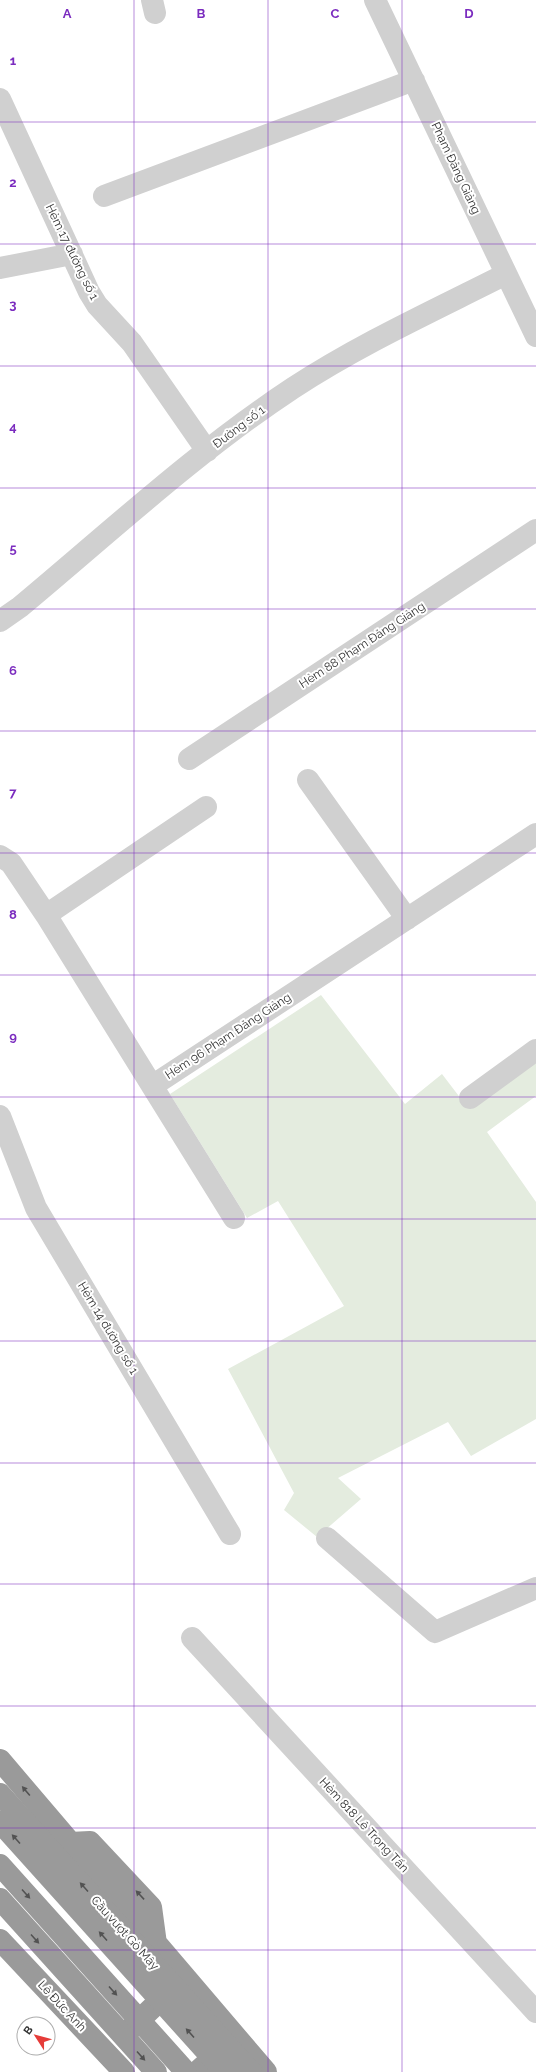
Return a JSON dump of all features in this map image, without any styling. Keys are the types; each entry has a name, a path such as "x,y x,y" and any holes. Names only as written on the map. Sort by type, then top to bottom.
{"highway":[{"path":"0,1760 184,1978 266,2072"},
{"name":"Cầu vượt Gò Mây","path":"0,1794 251,2072"},
{"name":"Cầu vượt Gò Mây","path":"0,1822 225,2072"},
{"path":"0,1865 186,2072"},
{"path":"0,1899 156,2072"},
{"name":"Lê Đức Anh","path":"0,1940 124,2072"},
{"path":"106,2053 184,1978"},
{"path":"197,2072 235,2037"}],"street":[{"name":"Phạm Đăng Giảng","path":"376,0 536,336"},
{"path":"104,196 414,80"},
{"name":"Hẻm 17 đường số 1","path":"0,99 97,305 132,343 207,451"},
{"path":"0,268 72,254"},
{"name":"Đường số 1","path":"0,621 20,607 207,451 294,388 341,359 506,274"},
{"name":"Hẻm 88 Phạm Đăng Giảng","path":"189,759 536,530"},
{"path":"308,780 407,919"},
{"path":"46,915 206,808"},
{"name":"Hẻm 96 Phạm Đăng Giảng","path":"0,856 11,863 46,915 152,1086 536,834"},
{"path":"470,1098 536,1050"},
{"path":"152,1086 234,1218"},
{"name":"Hẻm 14 đường số 1","path":"0,1116 36,1208 230,1534"},
{"path":"327,1538 435,1632 536,1588"},
{"name":"Hẻm 818 Lê Trọng Tấn","path":"192,1638 536,2012"}],"shaded area":[{"path":"321,995 405,1104 442,1074 468,1108 536,1058 536,1096 487,1132 536,1202 536,1419 471,1456 448,1422 338,1478 361,1499 317,1537 284,1510 294,1493 228,1369 344,1306 278,1201 247,1218 170,1094"}]}
